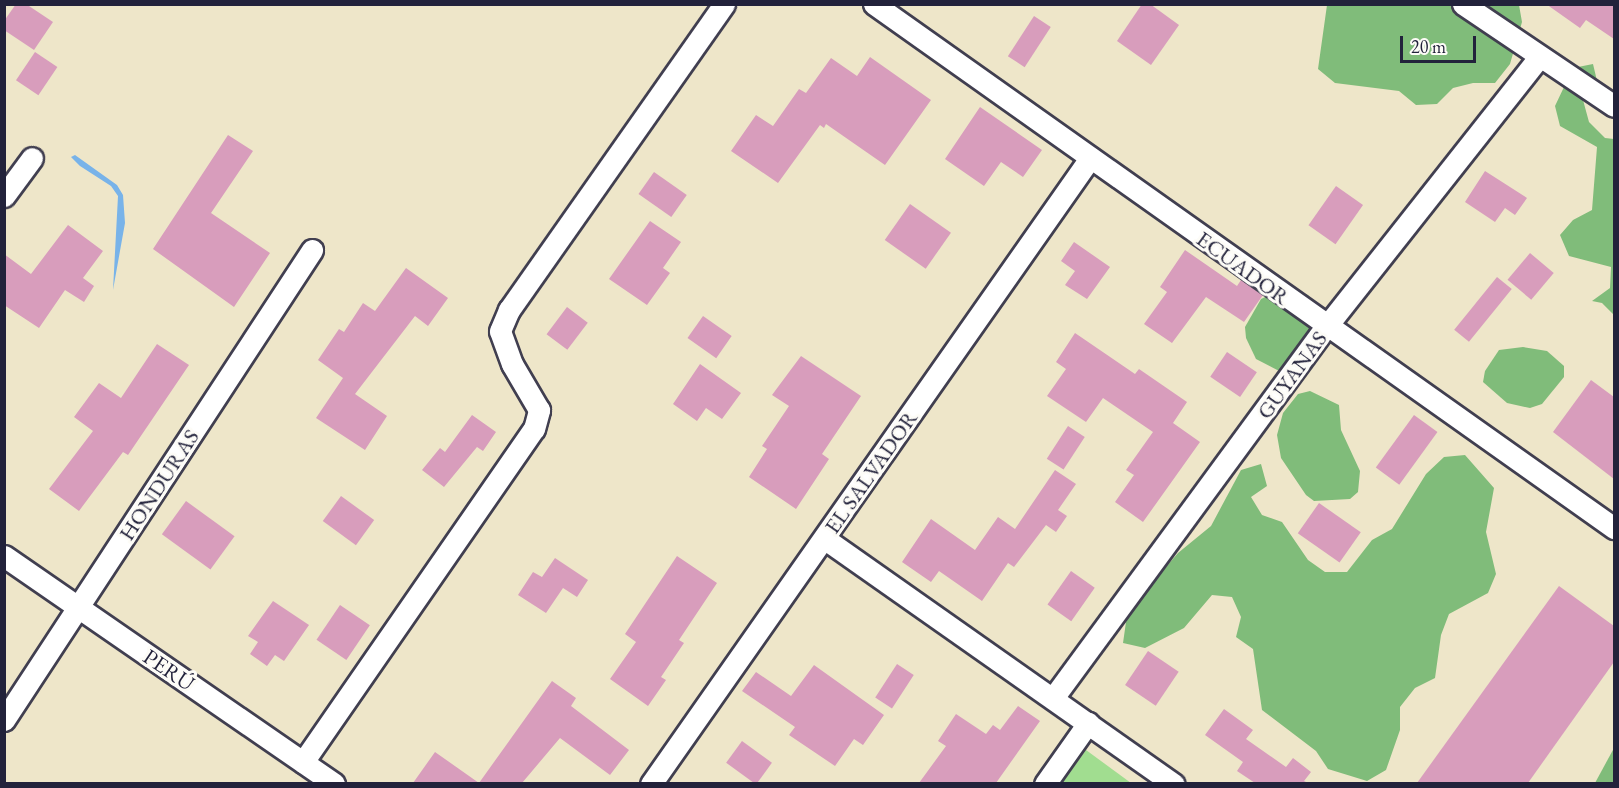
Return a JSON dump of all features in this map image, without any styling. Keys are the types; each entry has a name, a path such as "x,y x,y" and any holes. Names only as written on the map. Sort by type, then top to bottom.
{"street":[{"path":"303,762 534,429 539,410 512,364 500,331 509,310 724,4"},
{"name":"ECUADOR","path":"874,4 1326,327 1614,528"},
{"path":"1463,4 1614,106"},
{"name":"GUYANAS","path":"1053,699 1326,327 1539,57"},
{"path":"4,196 32,158"},
{"name":"EL SALVADOR","path":"651,783 825,539 1090,159"},
{"name":"HONDURAS","path":"4,720 312,250"},
{"path":"825,539 1173,783"},
{"name":"PERÚ","path":"4,556 333,783"},
{"path":"1045,783 1088,723"}],"green space":[{"path":"1327,5 1519,5 1522,22 1510,64 1495,83 1473,83 1453,88 1437,104 1416,105 1399,91 1335,83 1318,69"},
{"path":"1593,64 1598,85 1583,100 1589,122 1605,138 1614,139 1614,315 1602,303 1592,301 1610,288 1611,267 1569,256 1560,235 1573,220 1592,210 1597,147 1560,126 1555,106 1573,68"},
{"path":"1284,288 1308,295 1328,323 1285,374 1256,359 1246,338 1245,327 1261,299"},
{"path":"1523,347 1547,351 1564,366 1564,377 1542,404 1530,408 1507,403 1483,382 1485,371 1499,350"},
{"path":"1310,391 1339,405 1341,430 1360,471 1358,492 1350,499 1314,501 1306,495 1281,458 1277,435 1283,413 1298,394"},
{"path":"1465,455 1494,488 1486,532 1496,574 1488,593 1449,614 1441,635 1435,678 1415,688 1400,707 1400,730 1386,770 1367,781 1328,769 1316,751 1262,710 1253,649 1236,637 1241,617 1232,597 1212,595 1184,628 1145,648 1123,643 1126,622 1136,602 1178,553 1211,526 1241,470 1261,464 1267,486 1251,497 1262,515 1282,522 1308,560 1325,572 1347,572 1372,540 1392,529 1426,474 1444,457"},
{"path":"1614,748 1614,783 1595,783"},
{"path":"1086,750 1131,783 1062,783"}],"water":[{"path":"75,155 117,185 123,195 125,223 113,290 118,196 111,186 80,166 71,157"}],"building":[{"path":"16,4 26,4 53,22 34,50 4,30 4,21"},
{"path":"1142,4 1150,4 1179,25 1151,65 1117,41"},
{"path":"1546,4 1614,4 1614,39 1586,20 1580,28"},
{"path":"1034,16 1051,27 1025,67 1008,56"},
{"path":"35,52 57,67 38,95 16,80"},
{"path":"870,57 931,100 885,165 826,124 824,128 820,125 778,183 731,151 756,115 773,126 799,89 806,93 831,58 857,76"},
{"path":"980,107 1042,150 1023,177 1001,162 984,186 945,159"},
{"path":"228,135 253,151 211,213 270,253 234,307 153,249"},
{"path":"1485,171 1527,198 1515,215 1505,208 1495,222 1465,202"},
{"path":"654,172 687,195 671,217 639,194"},
{"path":"1336,186 1363,205 1336,244 1308,225"},
{"path":"910,204 951,233 926,269 885,240"},
{"path":"650,221 681,242 663,268 670,273 647,305 609,279"},
{"path":"68,225 103,251 83,278 94,286 84,302 65,290 39,328 4,305 4,254 31,274"},
{"path":"1074,242 1110,267 1087,299 1065,285 1075,271 1061,261"},
{"path":"1185,250 1237,286 1241,280 1263,295 1244,322 1206,297 1172,343 1144,324 1167,292 1160,287"},
{"path":"1530,253 1554,273 1531,300 1508,280"},
{"path":"406,268 448,298 428,326 415,316 355,394 387,416 365,450 316,418 343,378 318,360 339,329 344,332 363,303 375,311"},
{"path":"1497,277 1512,289 1469,342 1454,330"},
{"path":"567,307 588,323 567,350 547,334"},
{"path":"703,316 732,336 716,358 688,338"},
{"path":"1075,333 1135,374 1139,369 1187,402 1173,423 1200,442 1143,522 1115,502 1134,475 1126,470 1153,432 1103,398 1086,422 1047,396 1066,369 1056,362"},
{"path":"157,344 189,365 128,455 123,452 79,511 49,489 93,431 74,417 99,383 121,398"},
{"path":"1227,352 1257,372 1240,397 1210,377"},
{"path":"801,356 861,396 822,454 829,459 796,509 749,477 767,449 762,446 789,406 772,395"},
{"path":"700,364 741,393 722,419 706,408 697,421 673,404"},
{"path":"1591,380 1614,397 1614,479 1553,432"},
{"path":"472,415 496,432 483,451 477,447 444,487 422,470 440,448 445,452"},
{"path":"1414,415 1437,432 1399,485 1376,468"},
{"path":"1068,426 1085,437 1064,470 1047,459"},
{"path":"1055,470 1076,484 1058,510 1067,516 1056,532 1046,525 1014,567 1008,563 982,601 939,571 931,582 902,562 931,519 975,550 998,517 1015,529"},
{"path":"341,496 374,520 356,545 323,521"},
{"path":"186,501 235,536 210,569 162,534"},
{"path":"1319,503 1361,532 1340,563 1298,533"},
{"path":"677,556 717,583 679,640 684,643 661,677 666,680 648,706 610,679 636,642 625,634"},
{"path":"555,558 588,580 577,597 563,588 546,613 518,595 533,572 542,577"},
{"path":"1071,571 1095,588 1071,621 1047,605"},
{"path":"1559,586 1614,626 1614,662 1528,783 1417,783"},
{"path":"273,601 309,625 284,661 275,655 267,666 250,654 258,642 248,636"},
{"path":"340,605 370,625 346,660 317,640"},
{"path":"1148,651 1179,672 1156,706 1125,685"},
{"path":"897,664 914,675 892,708 875,698"},
{"path":"814,665 884,715 863,745 854,739 835,766 789,735 795,727 742,691 756,672 791,696"},
{"path":"552,681 576,698 571,706 629,750 610,775 560,738 522,783 479,783"},
{"path":"1018,706 1040,721 996,783 919,783 946,746 938,741 956,714 986,734 993,725 1000,730"},
{"path":"1224,709 1253,730 1246,739 1286,767 1293,758 1311,772 1304,781 1308,783 1255,783 1237,771 1243,762 1205,735"},
{"path":"742,741 772,763 756,784 726,763"},
{"path":"435,752 479,783 413,783"}]}
